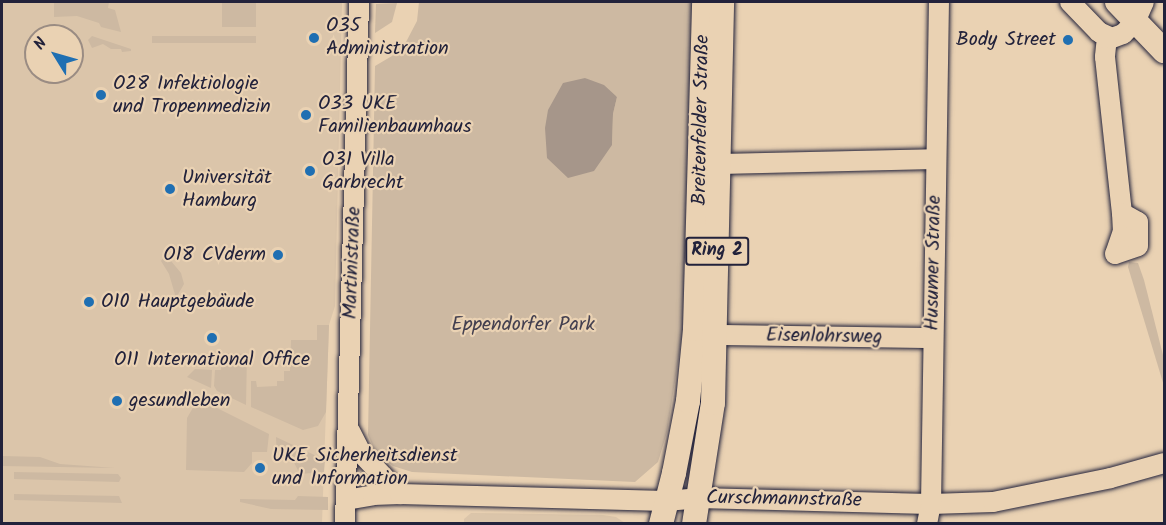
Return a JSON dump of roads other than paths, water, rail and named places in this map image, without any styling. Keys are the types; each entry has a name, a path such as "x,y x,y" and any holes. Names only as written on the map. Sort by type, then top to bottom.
{"main road":[{"name":"Breitenfelder Straße","path":"694,524 713,403 722,2"},
{"path":"1117,2 1140,12 1164,51"},
{"name":"Breitenfelder Straße","path":"663,512 674,473 688,401 695,329 704,10"}],"street":[{"name":"Martinistraße","path":"345,524 359,2"},
{"name":"Husumer Straße","path":"927,524 931,504 939,2"},
{"path":"1070,2 1107,37"},
{"path":"1107,37 1123,34 1140,12"},
{"path":"1107,37 1105,57 1122,213"},
{"path":"719,164 935,159"},
{"name":"Eisenlohrsweg","path":"716,335 932,338"},
{"path":"348,424 361,453 400,494"},
{"name":"Curschmannstraße","path":"346,500 373,495 400,494 663,512 698,498 931,504 993,502 1111,478 1164,463"}],"place":[{"name":"O35 Administration","path":"314,38"},
{"name":"Body Street","path":"1068,40"},
{"name":"O28 Infektiologie und Tropenmedizin","path":"101,95"},
{"name":"O33 UKE Familienbaumhaus","path":"306,115"},
{"name":"O31 Villa Garbrecht","path":"310,171"},
{"name":"Universität Hamburg","path":"170,189"},
{"name":"O18 CVderm","path":"278,255"},
{"name":"O10 Hauptgebäude","path":"89,302"},
{"name":"O11 International Office","path":"212,338"},
{"name":"gesundleben","path":"117,401"},
{"name":"UKE Sicherheitsdienst und Information","path":"260,468"}],"park label":[{"name":"Eppendorfer Park","path":"523,325"}]}
